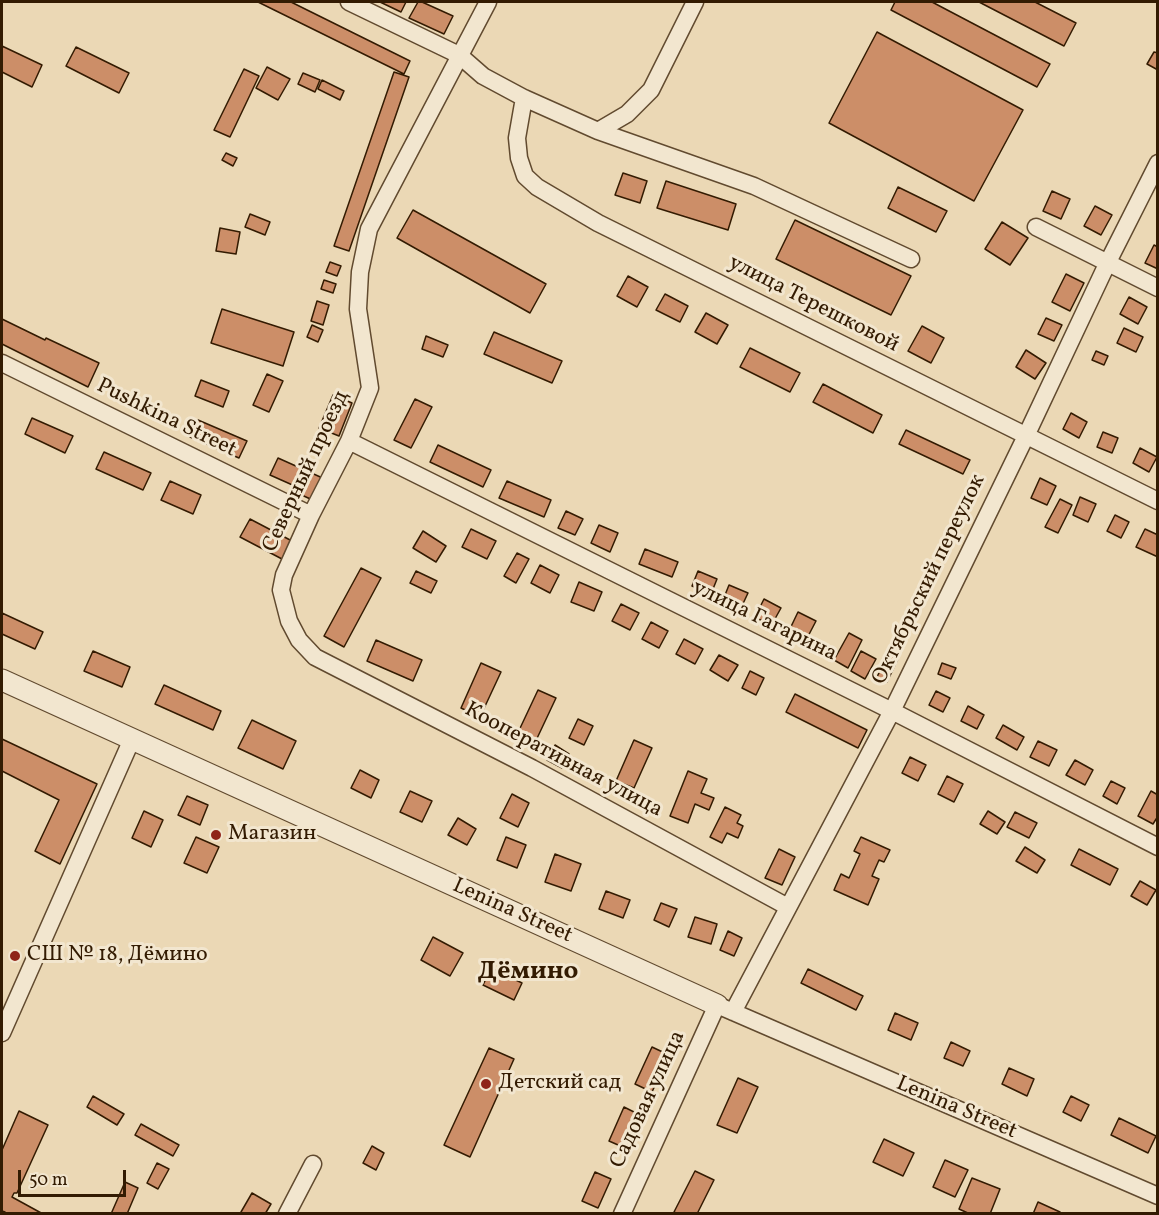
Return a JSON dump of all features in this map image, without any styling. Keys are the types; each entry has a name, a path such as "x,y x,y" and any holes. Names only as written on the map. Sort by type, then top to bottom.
{"street":[{"path":"349,2 459,55 483,76 524,98 598,131 754,186 911,259"},
{"name":"Северный проезд","path":"315,657 299,640 289,621 282,590 284,575 311,515 349,441 370,388 358,309 360,272 369,229 488,2"},
{"path":"598,131 627,114 651,90 694,2"},
{"name":"улица Терешковой","path":"524,98 517,138 519,158 525,176 537,187 598,223 1158,501"},
{"name":"Октябрьский переулок","path":"725,1009 788,907 892,711 1158,163"},
{"path":"1036,227 1158,288"},
{"name":"Pushkina Street","path":"2,363 311,515"},
{"name":"улица Гагарина","path":"349,441 892,711 1158,847"},
{"name":"Кооперативная улица","path":"315,657 532,768 788,907"},
{"name":"Lenina Street","path":"2,680 725,1009 1158,1196"},
{"path":"2,1033 132,740"},
{"name":"Садовая улица","path":"622,1214 725,1009"},
{"path":"287,1214 313,1164"}],"building":[{"path":"258,2 291,2 410,61 404,74"},
{"path":"380,2 406,2 401,12"},
{"path":"418,2 453,16 444,34 409,18"},
{"path":"895,2 932,2 1050,64 1037,87 891,10"},
{"path":"979,2 1035,2 1076,23 1064,46"},
{"path":"877,32 1023,110 974,201 829,123"},
{"path":"2,46 42,65 32,87 2,72"},
{"path":"76,47 129,73 119,93 66,66"},
{"path":"1154,52 1158,53 1158,70 1147,64"},
{"path":"267,67 290,79 278,100 256,88"},
{"path":"244,69 259,76 230,137 214,130"},
{"path":"394,72 409,77 349,251 334,246"},
{"path":"303,73 320,80 315,92 298,84"},
{"path":"322,80 344,91 340,100 318,89"},
{"path":"226,153 237,158 233,166 222,160"},
{"path":"623,173 647,181 640,203 615,195"},
{"path":"666,181 736,204 728,230 657,208"},
{"path":"898,187 947,211 936,232 888,208"},
{"path":"1052,191 1070,199 1061,219 1043,211"},
{"path":"1095,206 1112,215 1101,235 1084,226"},
{"path":"413,210 546,284 530,313 397,238"},
{"path":"250,214 270,222 265,235 245,227"},
{"path":"795,220 911,276 891,315 776,259"},
{"path":"1002,222 1028,238 1010,265 985,249"},
{"path":"220,228 240,232 236,254 216,251"},
{"path":"1154,245 1158,247 1158,269 1145,263"},
{"path":"330,262 341,266 337,276 326,272"},
{"path":"1066,274 1084,283 1070,311 1052,302"},
{"path":"628,276 648,287 637,307 617,296"},
{"path":"324,280 336,284 333,293 321,289"},
{"path":"665,294 688,306 680,322 656,310"},
{"path":"1129,297 1147,307 1138,324 1120,314"},
{"path":"317,301 329,305 323,325 311,321"},
{"path":"222,309 294,332 283,366 211,343"},
{"path":"706,313 728,325 717,344 695,332"},
{"path":"1046,318 1062,325 1054,341 1038,334"},
{"path":"2,319 99,363 88,387 2,344"},
{"path":"312,325 323,330 318,342 307,337"},
{"path":"922,326 944,338 931,363 908,351"},
{"path":"1124,328 1143,337 1136,352 1117,343"},
{"path":"494,332 562,361 552,383 484,354"},
{"path":"426,336 448,345 443,357 422,349"},
{"path":"750,348 800,373 790,392 740,367"},
{"path":"1026,350 1046,363 1035,379 1016,367"},
{"path":"1096,351 1108,356 1104,365 1092,360"},
{"path":"267,374 283,381 269,412 253,405"},
{"path":"201,380 229,391 223,407 195,396"},
{"path":"823,384 882,415 873,433 813,402"},
{"path":"333,395 352,403 339,436 319,428"},
{"path":"415,399 432,407 411,448 394,440"},
{"path":"1071,413 1087,422 1079,438 1063,429"},
{"path":"32,418 73,436 65,453 25,434"},
{"path":"198,420 247,441 239,458 190,437"},
{"path":"906,430 970,460 963,474 899,444"},
{"path":"1103,432 1118,438 1112,453 1097,447"},
{"path":"438,445 491,470 483,487 430,462"},
{"path":"1140,448 1157,457 1149,472 1133,463"},
{"path":"104,452 151,473 143,490 96,469"},
{"path":"278,458 327,480 317,502 295,492 297,487 270,475"},
{"path":"1040,478 1056,486 1047,505 1031,498"},
{"path":"170,481 201,495 193,514 161,500"},
{"path":"507,481 551,500 544,517 499,498"},
{"path":"1080,497 1096,504 1088,522 1073,515"},
{"path":"1060,499 1072,505 1058,533 1045,527"},
{"path":"566,511 583,519 575,535 558,528"},
{"path":"1115,515 1129,522 1121,538 1107,531"},
{"path":"250,519 292,541 282,559 240,537"},
{"path":"599,525 618,533 610,552 591,543"},
{"path":"471,529 496,541 487,559 462,547"},
{"path":"1145,529 1158,535 1158,557 1136,547"},
{"path":"423,531 446,546 436,562 413,548"},
{"path":"645,549 678,562 672,577 639,564"},
{"path":"517,553 529,559 516,583 504,576"},
{"path":"540,565 559,575 550,593 531,583"},
{"path":"361,568 381,578 344,647 324,636"},
{"path":"416,571 437,581 431,593 410,583"},
{"path":"698,571 717,579 711,594 692,586"},
{"path":"579,582 602,592 594,611 571,602"},
{"path":"729,585 748,593 741,608 723,600"},
{"path":"764,599 781,608 771,626 755,617"},
{"path":"621,604 639,613 630,630 612,621"},
{"path":"798,612 816,621 804,644 787,635"},
{"path":"2,613 43,632 35,649 2,634"},
{"path":"651,622 668,631 659,648 642,639"},
{"path":"849,633 862,640 848,668 834,660"},
{"path":"684,639 703,649 695,664 676,654"},
{"path":"376,640 422,660 413,681 367,661"},
{"path":"93,651 130,667 122,687 84,671"},
{"path":"861,651 876,659 865,679 851,671"},
{"path":"888,654 898,659 887,682 877,677"},
{"path":"719,655 738,665 728,681 710,670"},
{"path":"481,663 501,672 480,717 461,708"},
{"path":"942,663 956,668 951,679 938,674"},
{"path":"750,671 764,678 756,695 742,688"},
{"path":"164,685 221,711 213,730 155,704"},
{"path":"538,690 556,698 532,749 514,741"},
{"path":"936,691 950,698 943,712 929,705"},
{"path":"795,694 867,730 858,748 786,712"},
{"path":"968,706 984,715 977,729 961,721"},
{"path":"578,719 593,726 584,745 569,738"},
{"path":"252,720 296,741 283,769 238,748"},
{"path":"1003,725 1024,737 1017,750 996,738"},
{"path":"2,739 97,784 60,864 35,851 59,800 2,771"},
{"path":"634,740 652,748 634,788 616,781"},
{"path":"1038,741 1057,750 1049,766 1030,757"},
{"path":"555,745 569,754 562,768 547,760"},
{"path":"910,757 926,765 918,781 902,773"},
{"path":"1075,760 1093,770 1085,785 1066,775"},
{"path":"360,770 379,780 371,798 351,788"},
{"path":"688,771 707,779 701,793 714,798 709,810 695,804 688,823 670,816"},
{"path":"947,776 963,784 954,802 938,794"},
{"path":"1111,781 1125,788 1117,804 1103,796"},
{"path":"410,791 432,801 422,822 400,812"},
{"path":"1151,791 1158,795 1158,816 1153,824 1138,816"},
{"path":"512,794 529,803 518,827 500,818"},
{"path":"187,796 208,805 200,825 178,815"},
{"path":"725,807 741,815 737,823 743,826 738,838 727,833 722,843 710,837"},
{"path":"144,811 163,820 151,847 132,838"},
{"path":"988,811 1005,822 997,834 980,824"},
{"path":"1015,812 1037,823 1029,838 1007,827"},
{"path":"458,818 476,829 467,845 448,835"},
{"path":"196,837 219,847 207,873 184,863"},
{"path":"506,837 526,845 517,868 497,860"},
{"path":"861,837 890,850 884,862 879,860 872,876 879,879 868,905 834,890 841,874 849,878 860,854 854,851"},
{"path":"1025,847 1045,860 1037,873 1016,861"},
{"path":"779,849 795,857 782,885 765,878"},
{"path":"1079,849 1118,869 1110,885 1071,865"},
{"path":"555,854 581,864 571,891 545,882"},
{"path":"1140,881 1156,890 1147,905 1131,896"},
{"path":"606,891 630,900 623,918 599,909"},
{"path":"661,903 677,909 669,927 654,920"},
{"path":"695,917 717,924 711,944 688,937"},
{"path":"728,931 742,938 734,956 720,950"},
{"path":"433,937 463,953 450,976 421,960"},
{"path":"491,968 522,983 514,1000 483,985"},
{"path":"808,969 863,996 856,1010 801,983"},
{"path":"895,1013 918,1023 911,1040 888,1030"},
{"path":"951,1042 970,1051 963,1066 944,1058"},
{"path":"652,1047 669,1055 652,1092 635,1084"},
{"path":"489,1048 514,1059 470,1157 444,1145"},
{"path":"1009,1068 1034,1079 1027,1096 1002,1084"},
{"path":"738,1078 758,1087 737,1133 717,1125"},
{"path":"93,1096 124,1114 117,1125 87,1107"},
{"path":"1071,1096 1089,1105 1081,1121 1063,1112"},
{"path":"624,1107 640,1115 625,1148 609,1141"},
{"path":"19,1111 48,1125 17,1193 14,1193 12,1197 43,1214 4,1214 5,1212 2,1211 2,1150"},
{"path":"1119,1118 1156,1136 1148,1153 1111,1135"},
{"path":"141,1124 179,1145 173,1156 135,1135"},
{"path":"884,1139 914,1153 903,1176 873,1162"},
{"path":"372,1146 384,1153 376,1170 363,1163"},
{"path":"945,1160 968,1170 955,1197 933,1187"},
{"path":"157,1163 169,1169 158,1189 147,1183"},
{"path":"695,1171 714,1180 697,1214 678,1214 674,1212"},
{"path":"595,1172 611,1179 598,1208 582,1201"},
{"path":"972,1178 1000,1189 990,1214 970,1214 959,1209"},
{"path":"125,1182 138,1188 127,1214 111,1214"},
{"path":"252,1193 271,1204 265,1214 241,1212"},
{"path":"1038,1202 1060,1212 1060,1214 1033,1214"}],"place":[{"name":"Магазин","path":"216,835"},
{"name":"СШ № 18, Дёмино","path":"15,956"},
{"name":"Детский сад","path":"486,1084"}],"district":[{"name":"Дёмино","path":"528,973"}]}
